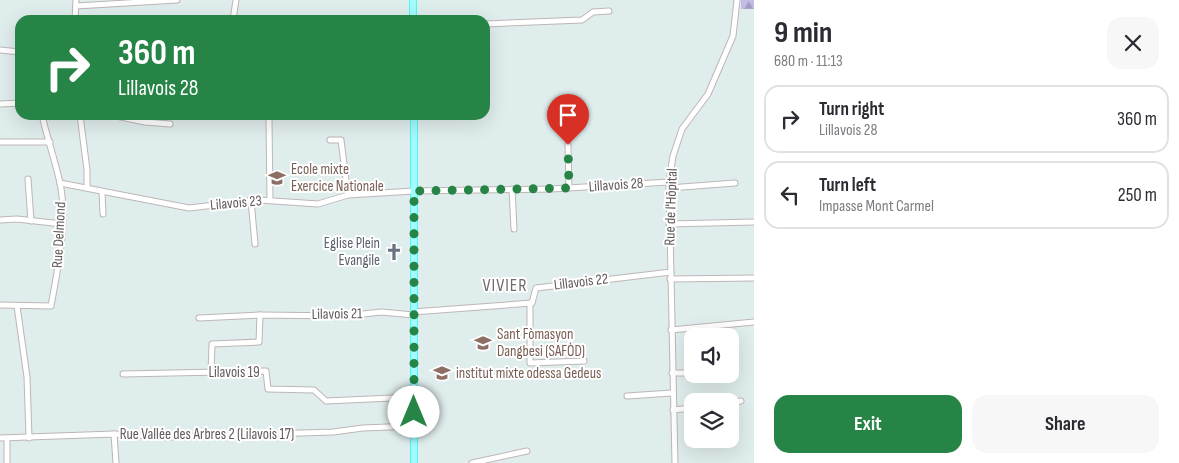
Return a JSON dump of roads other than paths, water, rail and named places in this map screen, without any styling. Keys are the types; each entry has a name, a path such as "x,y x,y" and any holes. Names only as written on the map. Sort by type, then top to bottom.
{"main road":[{"path":"413,0 413,15"},
{"path":"414,120 414,463"}],"street":[{"path":"76,3 177,0"},
{"path":"234,15 236,0"},
{"name":"Rue de l'Hôpital","path":"675,463 672,393 669,182 673,156 682,129 708,94 733,36 738,0"},
{"path":"490,24 582,20 593,12 609,11"},
{"path":"0,50 15,52"},
{"path":"0,104 15,103"},
{"name":"Rue Delmond","path":"0,305 51,306 62,224 60,183 43,120"},
{"path":"81,120 87,170 87,188"},
{"path":"135,120 170,124"},
{"path":"269,120 270,200"},
{"path":"330,140 341,140 348,195"},
{"path":"0,142 50,142"},
{"path":"568,145 569,188"},
{"path":"28,179 31,221"},
{"name":"Lillavois 28","path":"414,191 569,188 669,182"},
{"name":"Lilavois 23","path":"60,183 189,208 251,200 270,200 306,205 318,204 348,195 414,191"},
{"path":"669,188 735,183"},
{"path":"512,189 514,229"},
{"path":"102,192 103,214"},
{"path":"251,200 255,244"},
{"path":"0,220 17,218 62,224"},
{"path":"669,224 754,222"},
{"name":"Lillavois 22","path":"530,303 536,288 670,272"},
{"path":"670,279 754,278"},
{"path":"414,313 530,303 530,363 584,361"},
{"path":"17,306 27,377 29,438"},
{"name":"Lilavois 21","path":"199,318 345,316 381,312 414,313"},
{"path":"211,372 212,344 259,342 260,316"},
{"path":"671,330 754,322"},
{"name":"Lilavois 19","path":"123,374 266,371 268,389 314,390 326,402 414,396"},
{"path":"672,373 684,373"},
{"path":"627,396 672,393"},
{"path":"673,410 684,409"},
{"name":"Rue Vallée des Arbres 2 (Lilavois 17)","path":"0,438 114,434 169,437 333,432 362,428 414,426"},
{"path":"114,434 116,463"},
{"path":"7,438 7,463"},
{"path":"472,463 527,451"}],"place":[{"name":"Ecole mixte Exercice Nationale","path":"277,178"},
{"name":"Eglise Plein Evangile","path":"394,252"},
{"name":"Sant Fòmasyon Dangbesi (SAFÒD)","path":"483,343"},
{"name":"institut mixte odessa Gedeus","path":"442,373"}],"district":[{"name":"VIVIER","path":"505,285"}]}
